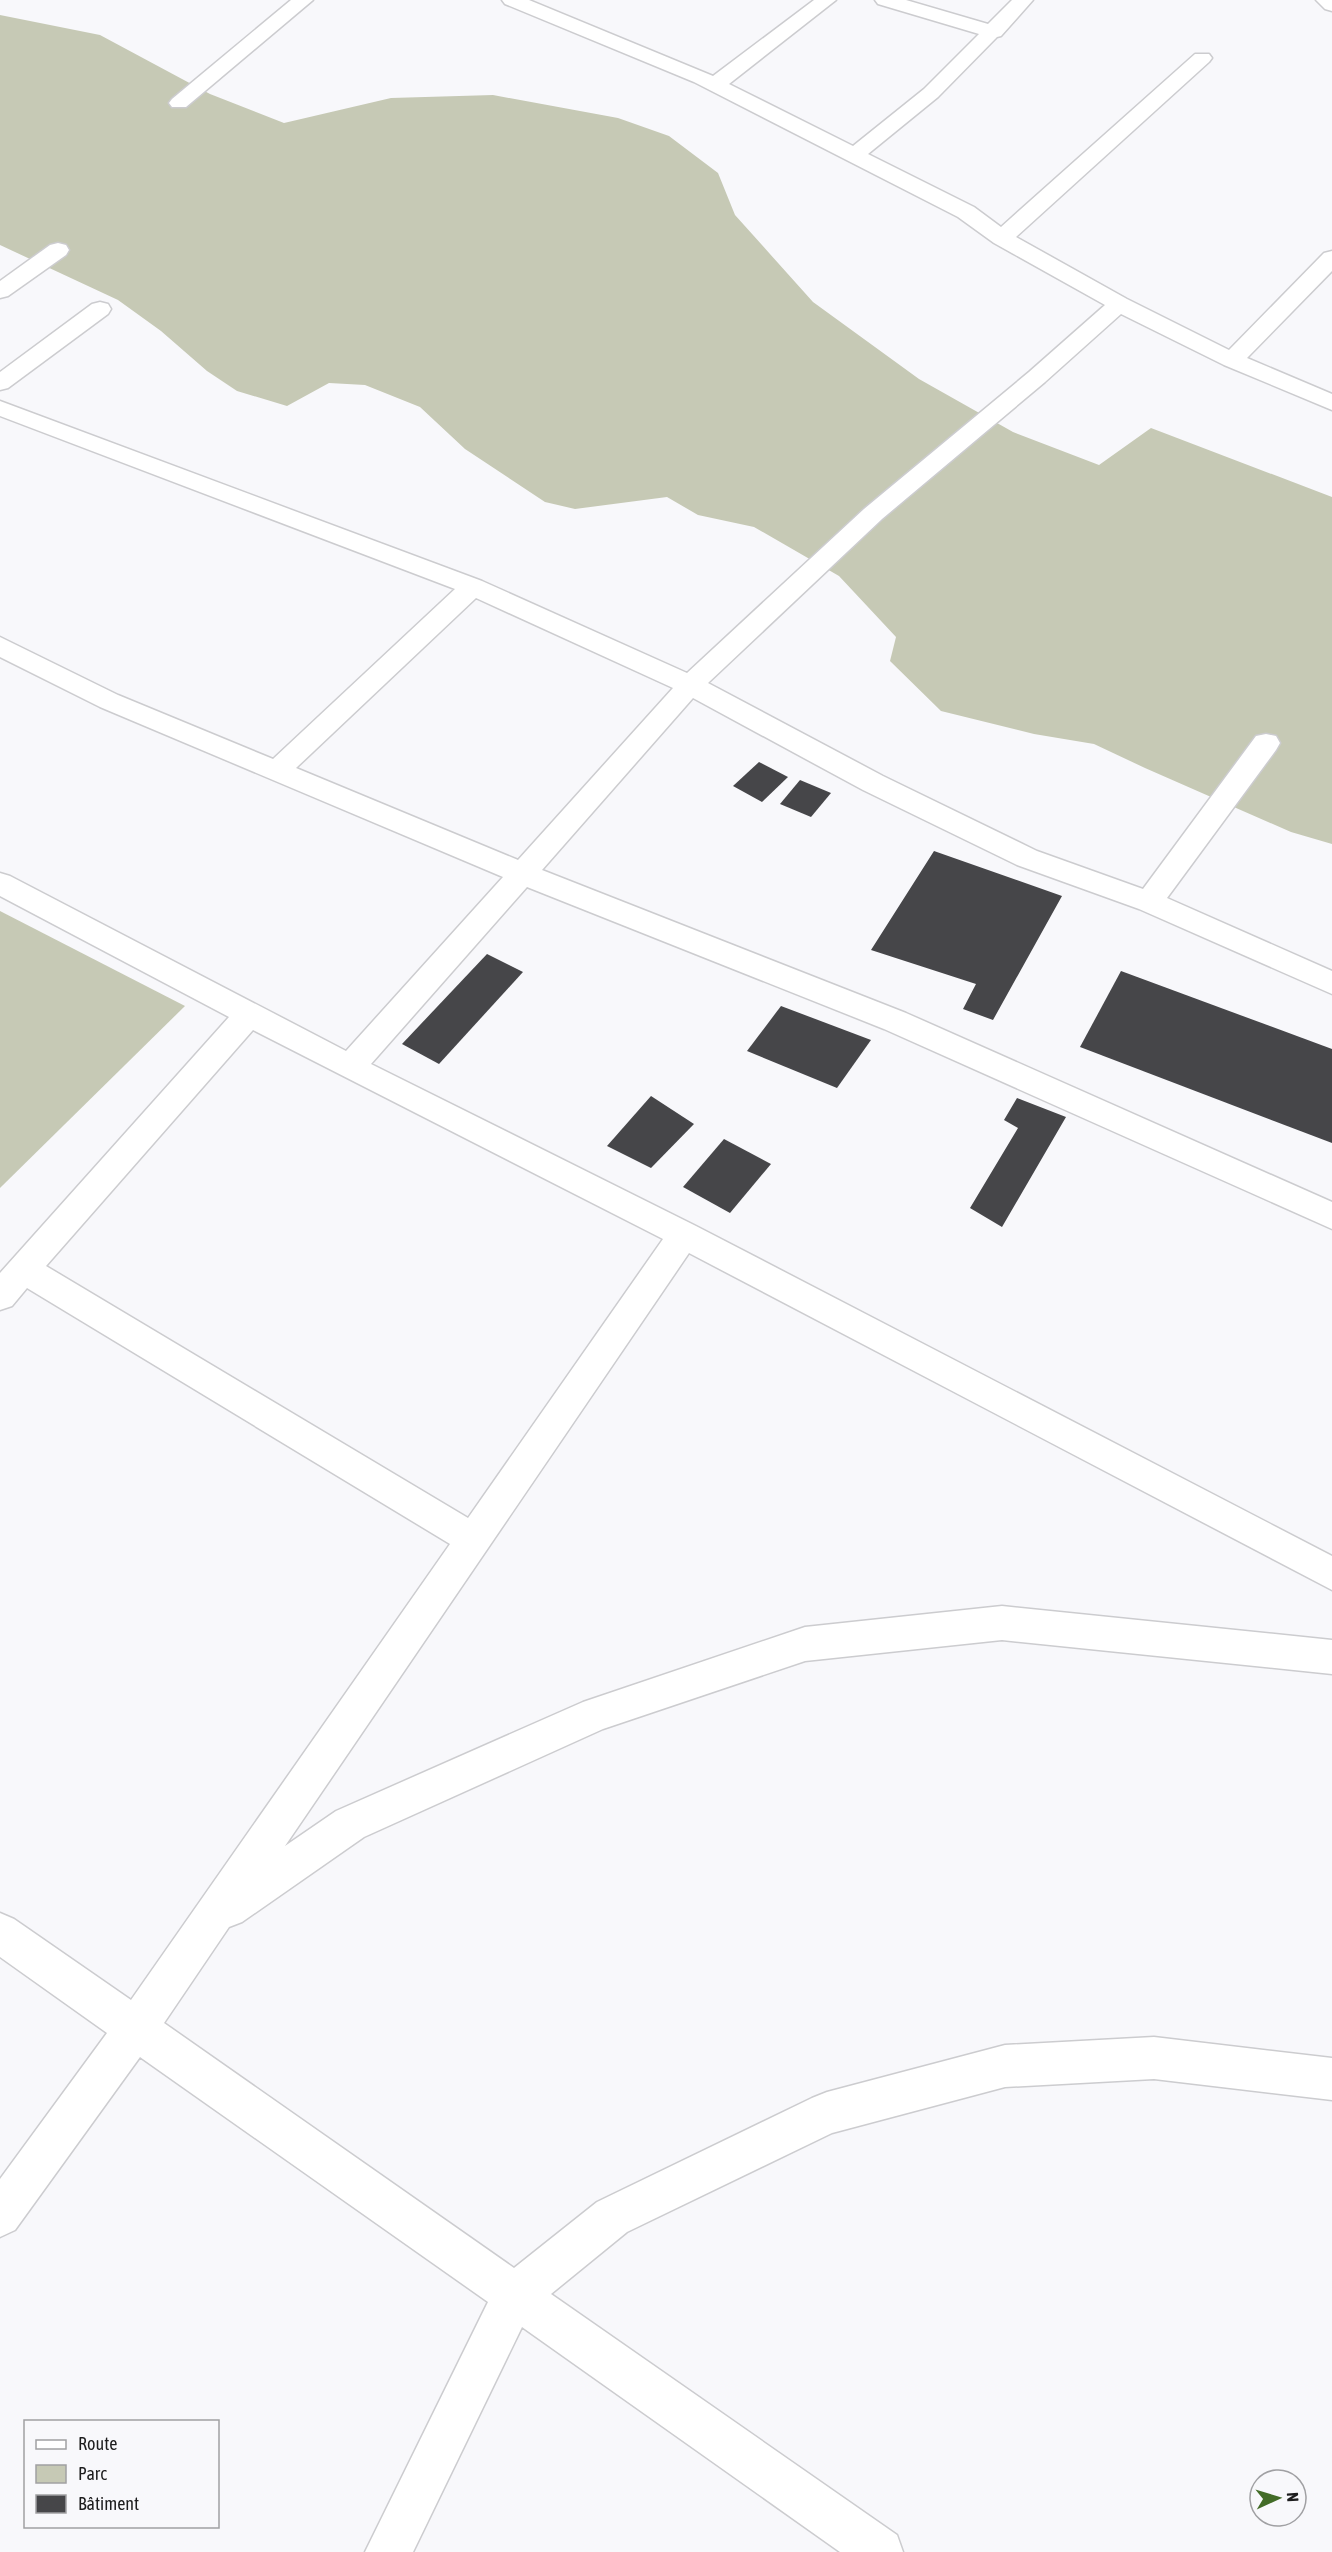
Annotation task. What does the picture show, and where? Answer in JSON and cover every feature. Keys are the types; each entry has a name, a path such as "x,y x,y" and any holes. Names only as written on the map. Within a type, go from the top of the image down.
{"street":[{"path":"179,103 303,0"},
{"path":"512,0 715,85 966,212 1002,238 1119,304 1232,360 1332,403"},
{"path":"715,85 826,0"},
{"path":"885,0 994,32"},
{"path":"855,155 932,93 1023,0"},
{"path":"1326,0 1332,5"},
{"path":"1002,238 1202,58"},
{"path":"0,291 58,250"},
{"path":"1232,360 1332,258"},
{"path":"350,1067 690,686 873,514 1119,304"},
{"path":"0,383 100,309"},
{"path":"0,408 473,587 690,686 873,783 1028,858 1149,902 1332,983"},
{"path":"277,771 473,587"},
{"path":"0,646 109,701 521,873 895,1021 1332,1216"},
{"path":"1149,902 1266,743"},
{"path":"0,883 350,1067 684,1235 1332,1574"},
{"path":"0,1296 249,1014"},
{"path":"0,2216 136,2028 684,1235"},
{"path":"24,1269 474,1540"},
{"path":"211,1920 350,1824 596,1714 805,1644 1002,1623 1332,1657"},
{"path":"0,1932 880,2552"},
{"path":"388,2552 514,2296 612,2217 827,2114 1005,2066 1154,2058 1332,2079"}],"green space":[{"path":"0,15 100,35 210,94 284,123 391,98 493,95 618,118 669,136 718,173 735,215 813,302 919,379 1013,432 1099,465 1151,428 1332,497 1332,844 1291,832 1094,744 1034,734 941,711 890,661 896,637 839,576 754,527 698,515 667,497 575,509 545,502 465,449 420,407 365,385 329,383 287,406 237,391 207,371 161,331 118,300 0,245"},
{"path":"0,911 185,1006 0,1188"}],"building":[{"path":"759,762 788,777 762,802 733,786"},
{"path":"800,780 831,793 811,817 780,804"},
{"path":"934,851 1062,896 993,1020 963,1009 976,984 871,950"},
{"path":"487,954 523,972 439,1064 402,1044"},
{"path":"1121,971 1332,1049 1332,1143 1080,1047"},
{"path":"781,1006 871,1040 837,1088 747,1051"},
{"path":"651,1096 694,1124 651,1168 607,1146"},
{"path":"1017,1098 1066,1117 1002,1227 970,1208 1018,1128 1004,1120"},
{"path":"724,1139 771,1164 730,1213 683,1187"}]}
